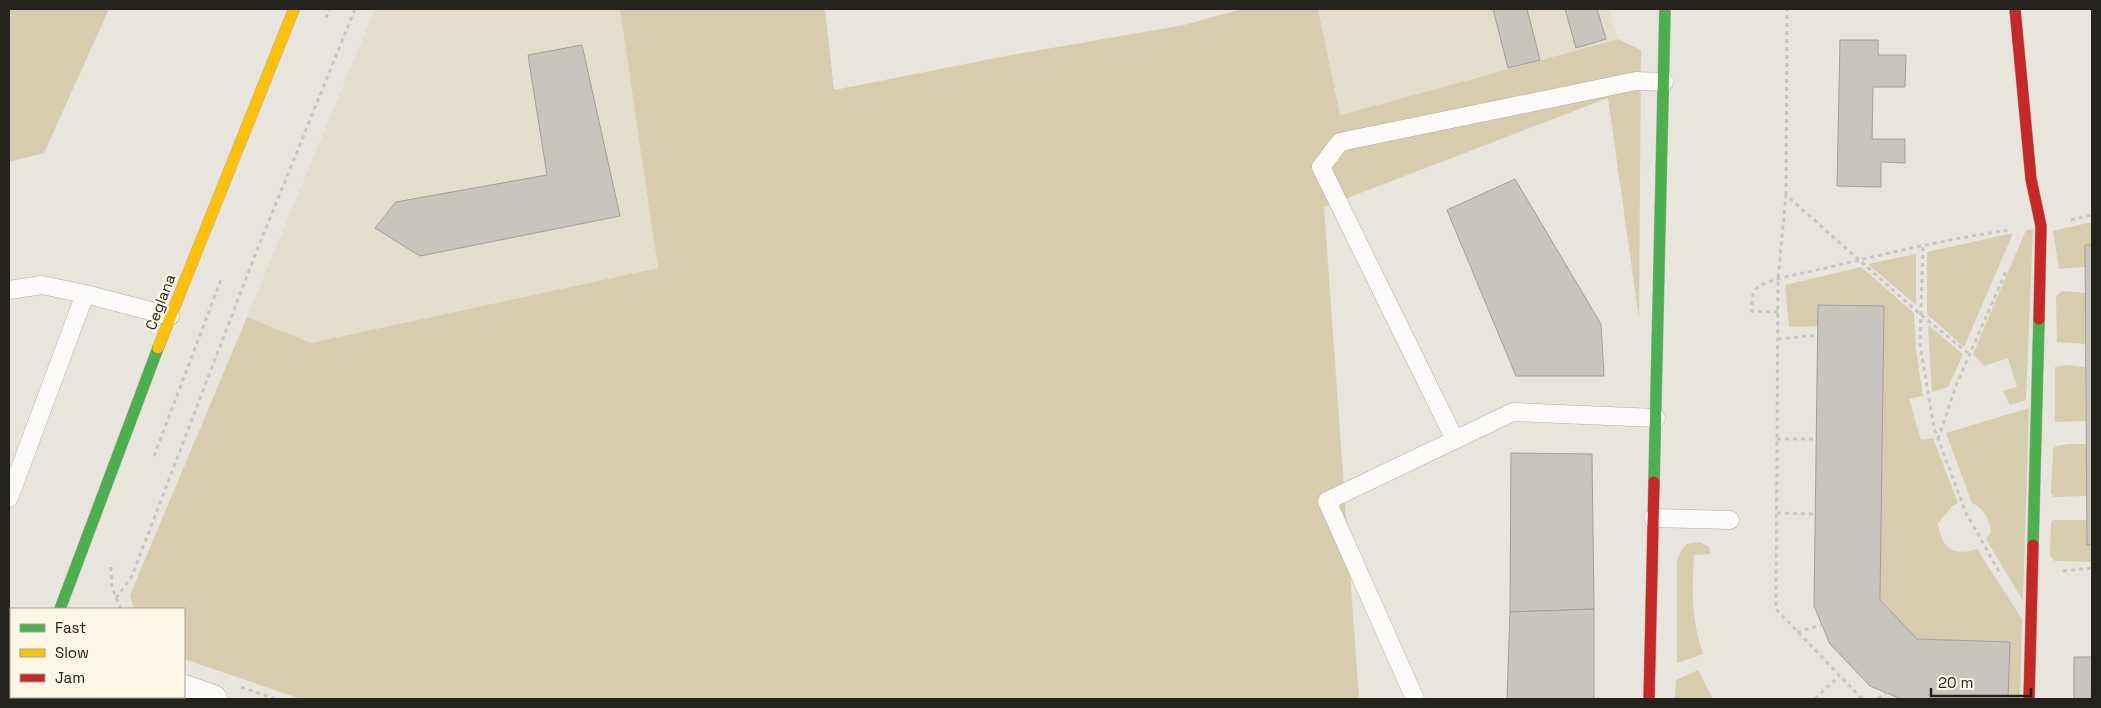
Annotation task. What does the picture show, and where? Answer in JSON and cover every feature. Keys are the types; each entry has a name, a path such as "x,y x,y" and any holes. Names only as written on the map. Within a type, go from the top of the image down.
{"street":[{"name":"Ceglana","path":"60,608 170,316 294,9"},
{"path":"1648,699 1665,9"},
{"path":"2015,9 2031,179 2041,226 2029,699"},
{"path":"185,689 213,699"}],"lane":[{"path":"1455,440 1321,167 1340,142 1636,81 1664,82"},
{"path":"9,290 42,285 170,316"},
{"path":"9,498 85,294"},
{"path":"1415,699 1327,501 1513,412 1656,418"},
{"path":"1653,518 1730,520"}],"path":[{"path":"322,27 330,9"},
{"path":"116,598 132,576 255,255 355,9"},
{"path":"1787,9 1786,195 1778,279 1776,609 1862,699"},
{"path":"1786,195 1920,314 1969,354"},
{"path":"1778,312 1752,311 1755,290 1766,283 1778,279 1859,260 1978,234 2041,226 2092,215"},
{"path":"1923,247 1920,344 1934,428 1966,513 2002,577"},
{"path":"1938,439 1956,383 2008,268"},
{"path":"153,457 223,274"},
{"path":"1778,339 1818,335"},
{"path":"1777,439 1816,439"},
{"path":"1776,513 1815,514"},
{"path":"114,558 111,568 112,588 121,608"},
{"path":"1797,632 1822,625"},
{"path":"1815,699 1839,676"},
{"path":"1878,699 1886,693"}],"shaded area":[{"path":"9,9 109,9 44,153 9,162"},
{"path":"375,9 620,9 659,268 311,343 247,317"},
{"path":"620,9 825,9 834,90 1011,55 1184,25 1242,9 1318,9 1340,115 1618,39 1641,50 1639,319 1608,98 1324,207 1359,699 301,699 185,659 185,608 134,608 130,595 247,317 311,343 658,268"},
{"path":"1318,9 1609,9 1618,39 1339,115"},
{"path":"2092,222 2092,245 2085,245 2085,267 2059,269 2053,231"},
{"path":"2033,229 2026,400 2010,405 2003,391 2017,387 2008,358 1984,366 1973,354 2026,230"},
{"path":"2013,233 1964,347 1927,314 1927,252"},
{"path":"1916,254 1916,305 1868,264"},
{"path":"1861,267 1914,313 1916,349 1923,396 1909,399 1921,440 1933,438 1958,503 1952,506 1938,523 1940,532 1945,544 1955,551 1961,552 1977,549 2022,619 2020,699 2008,699 2010,642 1917,639 1880,600 1884,306 1818,305 1818,326 1789,327 1785,285"},
{"path":"2062,291 2085,293 2085,344 2057,342 2056,296"},
{"path":"1928,325 1963,354 1948,387 1932,392"},
{"path":"2066,365 2085,367 2086,421 2055,422 2055,367"},
{"path":"2029,408 2023,601 1986,539 1991,532 1987,518 1980,508 1972,503 1946,433"},
{"path":"2086,444 2087,496 2054,497 2051,494 2053,449 2056,446"},
{"path":"2053,520 2087,520 2087,545 2092,545 2092,562 2055,561 2050,555 2051,523"},
{"path":"1700,542 1709,547 1711,554 1694,555 1694,616 1703,654 1677,663 1677,560 1682,549 1687,544"},
{"path":"1698,670 1713,699 1675,699 1676,680"}],"building":[{"path":"1493,9 1527,9 1540,60 1508,68"},
{"path":"1565,9 1597,9 1606,39 1576,48"},
{"path":"1840,40 1878,40 1878,55 1906,55 1905,87 1873,87 1872,139 1905,139 1905,163 1881,162 1881,187 1837,186"},
{"path":"582,45 620,216 420,256 375,228 396,202 547,175 528,55"},
{"path":"1515,179 1601,324 1604,376 1516,376 1447,210"},
{"path":"2085,245 2092,245 2092,545 2087,545"},
{"path":"1818,305 1884,306 1880,600 1917,639 2010,642 2008,699 1901,699 1870,686 1830,644 1814,606"},
{"path":"1511,453 1592,454 1594,609 1510,612"},
{"path":"1594,609 1594,699 1507,699 1510,612"},
{"path":"2074,657 2092,657 2091,699 2074,699"}],"traffic: fast":[{"path":"1654,482 1665,9"},
{"path":"2033,545 2039,319"},
{"path":"60,608 158,348"}],"traffic: slow":[{"path":"158,348 294,9"}],"traffic: jam":[{"path":"2015,9 2031,179 2041,226 2039,319"},
{"path":"1649,699 1654,482"},
{"path":"2029,699 2033,545"}]}
